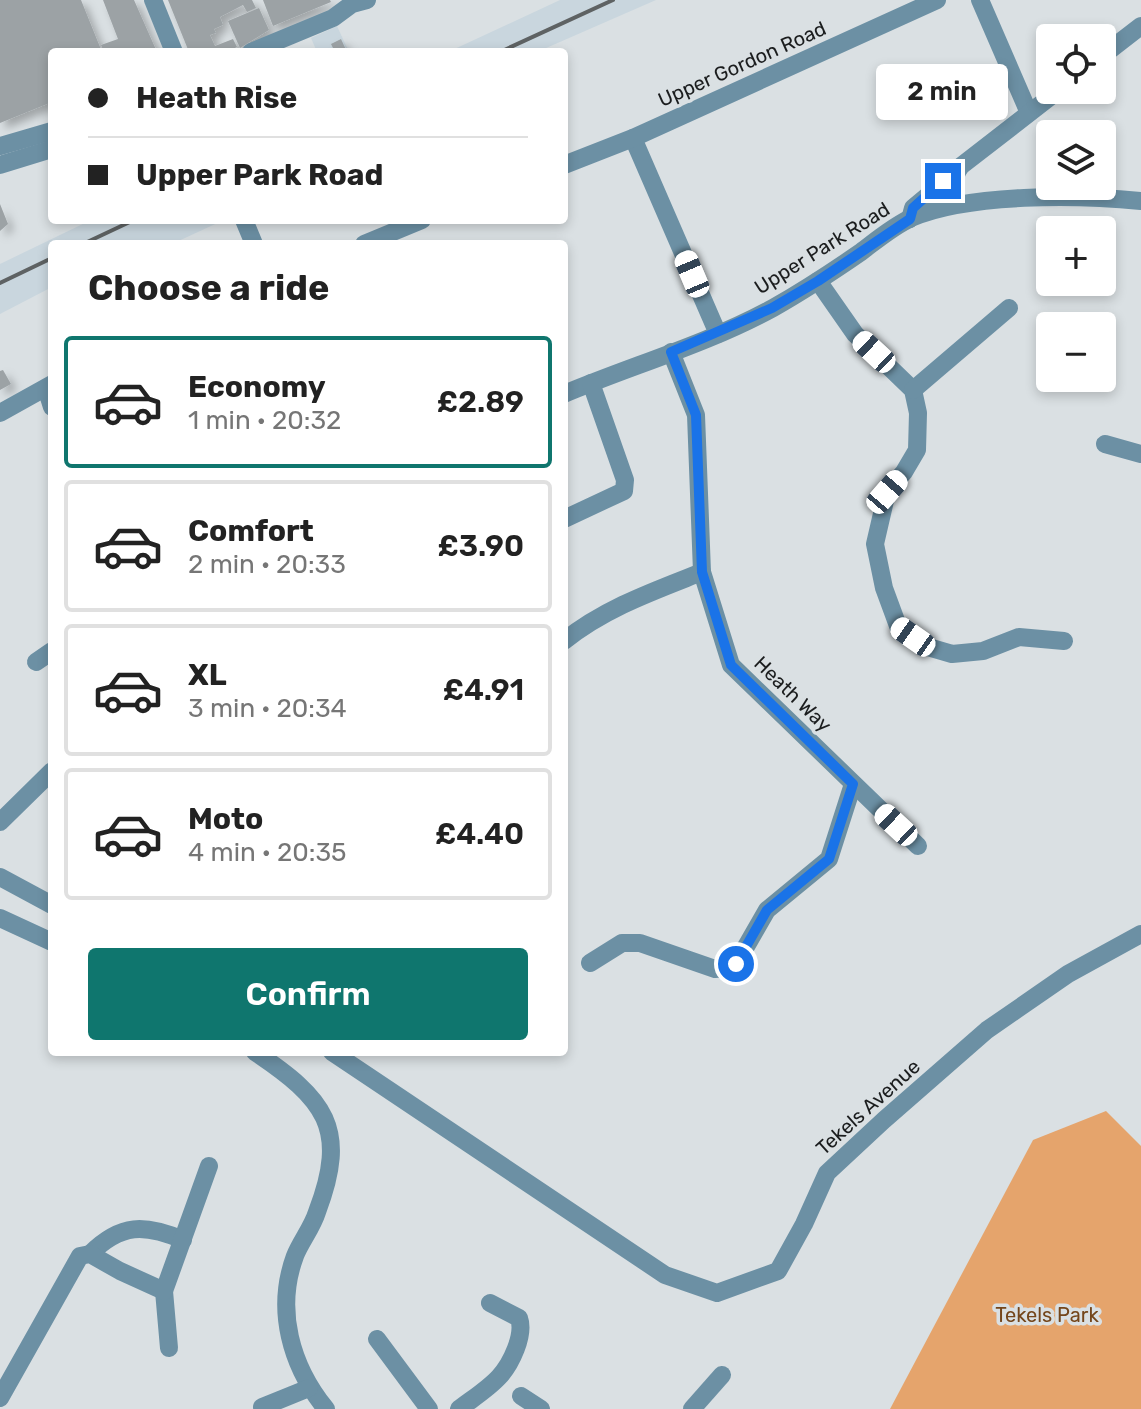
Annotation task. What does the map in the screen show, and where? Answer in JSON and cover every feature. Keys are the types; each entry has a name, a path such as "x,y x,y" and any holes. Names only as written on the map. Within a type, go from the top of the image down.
{"street":[{"path":"153,0 172,48"},
{"name":"Upper Gordon Road","path":"568,163 633,138 937,0"},
{"path":"980,0 1029,113"},
{"path":"261,48 333,18 357,1"},
{"path":"1116,45 1141,26"},
{"name":"Upper Park Road","path":"568,392 718,334 818,281 910,219 913,208 1041,104"},
{"path":"0,146 48,132"},
{"path":"633,138 718,334"},
{"path":"0,165 48,150"},
{"path":"955,173 958,204"},
{"path":"910,219 958,204 1048,198 1141,201"},
{"path":"374,240 412,224"},
{"path":"818,281 855,334 913,390 918,413 917,450 887,492 875,544 884,588 898,626 928,647 952,654 983,651 1019,637 1064,641"},
{"path":"913,390 1009,308"},
{"name":"Heath Way","path":"671,352 696,415 702,572 731,665 918,846"},
{"path":"568,517 624,491 625,480 591,383"},
{"path":"0,413 48,387"},
{"path":"1105,444 1141,454"},
{"path":"568,638 587,622 623,604 702,572"},
{"path":"0,822 48,775"},
{"path":"590,963 622,943 640,943 715,969 736,964 767,910 829,859 853,784"},
{"path":"0,877 48,903"},
{"path":"0,918 48,940"},
{"name":"Tekels Avenue","path":"338,1056 665,1275 717,1293 778,1271 827,1173 987,1030 1068,974 1141,934"},
{"path":"261,1056 304,1087 323,1113 332,1144 331,1171 316,1215 295,1257 285,1307 288,1338 309,1388 326,1409"},
{"path":"169,1348 164,1291 209,1166"},
{"path":"0,1398 80,1256 90,1254 107,1238 141,1227 183,1240"},
{"path":"90,1254 164,1291"},
{"path":"459,1409 501,1375 520,1339 519,1318 490,1303"},
{"path":"377,1339 429,1409"},
{"path":"692,1409 722,1375"},
{"path":"262,1407 309,1388"},
{"path":"521,1396 541,1409"}],"shaded area":[{"path":"560,0 656,0 546,48 457,48"},
{"path":"337,26 347,48 315,48 311,38"},
{"path":"83,224 215,224 181,240 50,240"},
{"path":"48,241 48,289 0,314 0,264"}],"green space":[{"name":"Tekels Park","path":"1106,1111 1141,1146 1141,1409 890,1409 1033,1140"}],"building":[{"path":"0,0 81,0 100,48 48,48 48,104 0,123"},
{"path":"103,0 134,0 155,48 102,48 101,45 118,39"},
{"path":"168,0 252,0 256,8 247,12 243,5 220,17 223,25 210,35 215,46 233,39 237,47 187,48"},
{"path":"263,0 330,0 331,2 273,26"},
{"path":"259,8 269,30 240,48 228,21"},
{"path":"341,39 345,48 333,48 331,44"},
{"path":"0,204 8,224 0,231"},
{"path":"3,370 11,384 0,390 0,371"}],"railway":[{"path":"509,48 613,0"},
{"path":"92,240 126,224"},
{"path":"0,283 48,260"}],"route":[{"path":"736,964 767,910 829,859 853,784 731,665 702,572 696,415 671,352 772,308 818,281 910,219 913,208 943,181"}]}
